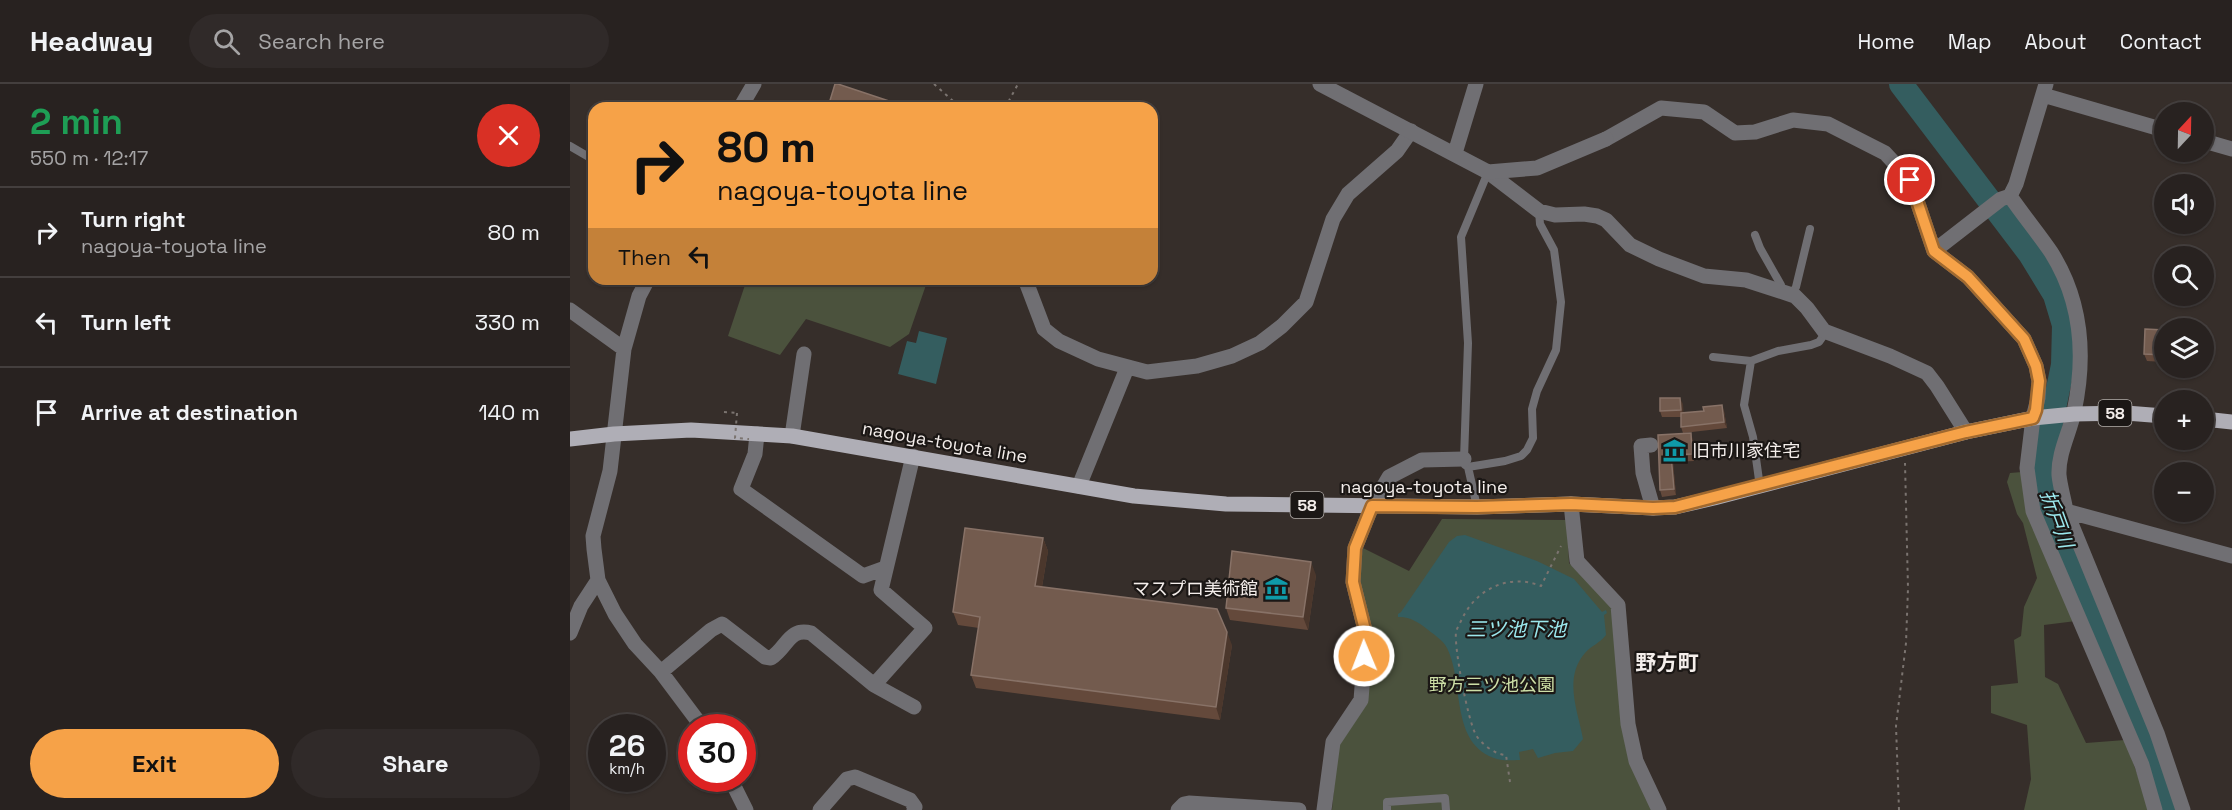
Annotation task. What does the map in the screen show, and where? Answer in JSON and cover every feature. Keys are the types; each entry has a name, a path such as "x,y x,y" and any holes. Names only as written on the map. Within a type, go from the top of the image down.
{"main road":[{"name":"nagoya-toyota line","path":"570,439 691,430 753,437 792,436 1134,496 1186,502 1477,507 1571,504 1653,508 1675,507 1760,487 1966,432 2036,418 2070,414 2126,413 2154,415"},
{"path":"2214,421 2232,422"}],"street":[{"path":"744,102 754,84"},
{"path":"1320,84 1488,172 1539,211 1555,215 1597,216 1606,220 1630,245 1659,259 1704,276 1746,280 1786,293 1808,308 1824,331 1927,373 1938,386 1966,432"},
{"path":"1455,153 1476,84"},
{"path":"1934,251 2006,197 2016,184 2044,89 2154,127"},
{"path":"1488,172 1537,168 1570,156 1661,108 1704,112 1735,133 1755,132 1793,120 1828,123 1885,153 1910,180 1934,251 1968,277 2024,339 2036,366 2039,381 2036,418 2027,468 2033,511 2142,765 2155,810"},
{"path":"1027,285 1044,329 1059,341 1098,359 1147,372 1197,366 1232,356 1260,343 1282,326 1306,302 1333,219 1348,194 1397,151 1411,131"},
{"path":"2214,144 2232,149"},
{"path":"2006,197 2051,253 2062,272 2077,310 2080,374 2059,473 2066,511 2157,734 2183,810"},
{"path":"645,285 639,297 624,349 610,471 593,536 598,580 615,614 635,644 661,672 692,714"},
{"path":"570,310 624,349"},
{"path":"792,436 804,354"},
{"path":"1079,486 1127,368"},
{"path":"753,437 755,454 741,489 863,576 885,568"},
{"path":"1651,445 1641,446 1643,473 1653,508"},
{"path":"874,685 924,628 880,590 913,456"},
{"path":"1324,810 1333,741 1361,700 1366,634 1353,582 1353,571 1355,548 1372,506 1389,477 1422,460 1466,463"},
{"path":"1571,504 1577,561 1618,605 1628,724 1636,761 1659,810"},
{"path":"2066,511 2232,556"},
{"path":"570,633 581,606 598,580"},
{"path":"661,672 711,630 722,624 765,657 771,658 796,632 803,631 811,633 874,685 914,707"},
{"path":"820,810 847,779 855,777 910,800 915,807 914,810"},
{"path":"737,792 746,810"},
{"path":"1178,810 1184,804 1189,803 1299,810"}],"lane":[{"path":"570,146 588,156"},
{"path":"1477,507 1466,463 1468,344 1461,237 1488,172"},
{"path":"1466,463 1505,461 1521,456 1533,438 1532,409 1556,350 1561,302 1554,250 1540,224 1539,211"},
{"path":"1755,235 1786,293 1796,287 1807,250 1810,229"},
{"path":"1713,357 1751,361 1778,351 1819,342 1826,332"},
{"path":"1751,361 1744,405 1753,437 1760,487"},
{"path":"1387,810 1387,802 1445,798 1446,810"}],"path":[{"path":"934,84 954,102"},
{"path":"1008,102 1018,84"},
{"path":"724,412 737,413 735,438 753,437"},
{"path":"1899,810 1896,726 1906,643 1907,599 1905,448"},
{"path":"1510,783 1506,755 1499,755 1476,735 1459,659 1456,631 1468,605 1484,591 1500,583 1531,582 1541,586 1561,546 1576,546"}],"green space":[{"path":"745,285 926,285 909,334 890,347 806,319 780,355 728,336"},
{"path":"2022,472 2076,621 2044,625 2045,677 2058,684 2086,743 2125,740 2150,810 2024,810 2031,779 2027,725 1991,713 1991,686 2018,683 2014,640 2021,636 2024,607 2037,578 2023,523 2017,514 2007,482 2010,473"},
{"name":"野方三ツ池公園","path":"1442,519 1567,520 1569,563 1613,608 1622,726 1654,810 1332,810 1338,744 1365,700 1357,583 1363,548 1409,571"}],"water":[{"path":"919,331 947,338 936,384 898,374 907,341 916,343"},
{"name":"三ツ池下池","path":"1465,535 1537,561 1574,579 1602,612 1606,610 1607,613 1604,615 1606,635 1585,653 1575,673 1574,695 1583,739 1573,751 1538,758 1533,749 1519,752 1520,760 1508,760 1497,759 1482,751 1471,740 1465,727 1456,678 1447,648 1424,626 1406,617 1398,617 1449,542 1457,536"}],"building":[{"path":"835,84 838,84 892,102 830,102"},
{"path":"2145,329 2154,329 2154,354 2144,354"},
{"path":"1660,398 1680,398 1681,410 1660,411"},
{"path":"1722,405 1724,422 1681,427 1681,413 1704,411 1703,407"},
{"path":"1691,433 1692,454 1671,455 1674,489 1660,490 1658,435"},
{"path":"965,528 1043,538 1035,586 1217,609 1227,632 1216,707 971,675 980,617 953,612"},
{"path":"1232,551 1311,562 1303,617 1226,608"}],"waterway":[{"name":"折戸川","path":"1901,84 2030,254 2055,295 2064,325 2063,365 2041,471 2048,502 2105,647 2146,743 2169,810"}],"place":[{"name":"旧市川家住宅","path":"1674,450"},
{"name":"マスプロ美術館","path":"1276,588"}],"district":[{"name":"野方町","path":"1667,662"}],"route":[{"path":"1364,656 1366,634 1353,582 1355,548 1372,506 1477,507 1571,504 1675,507 1966,432 2033,418 2039,381 2036,366 2024,339 1968,277 1934,251 1910,180"}]}
